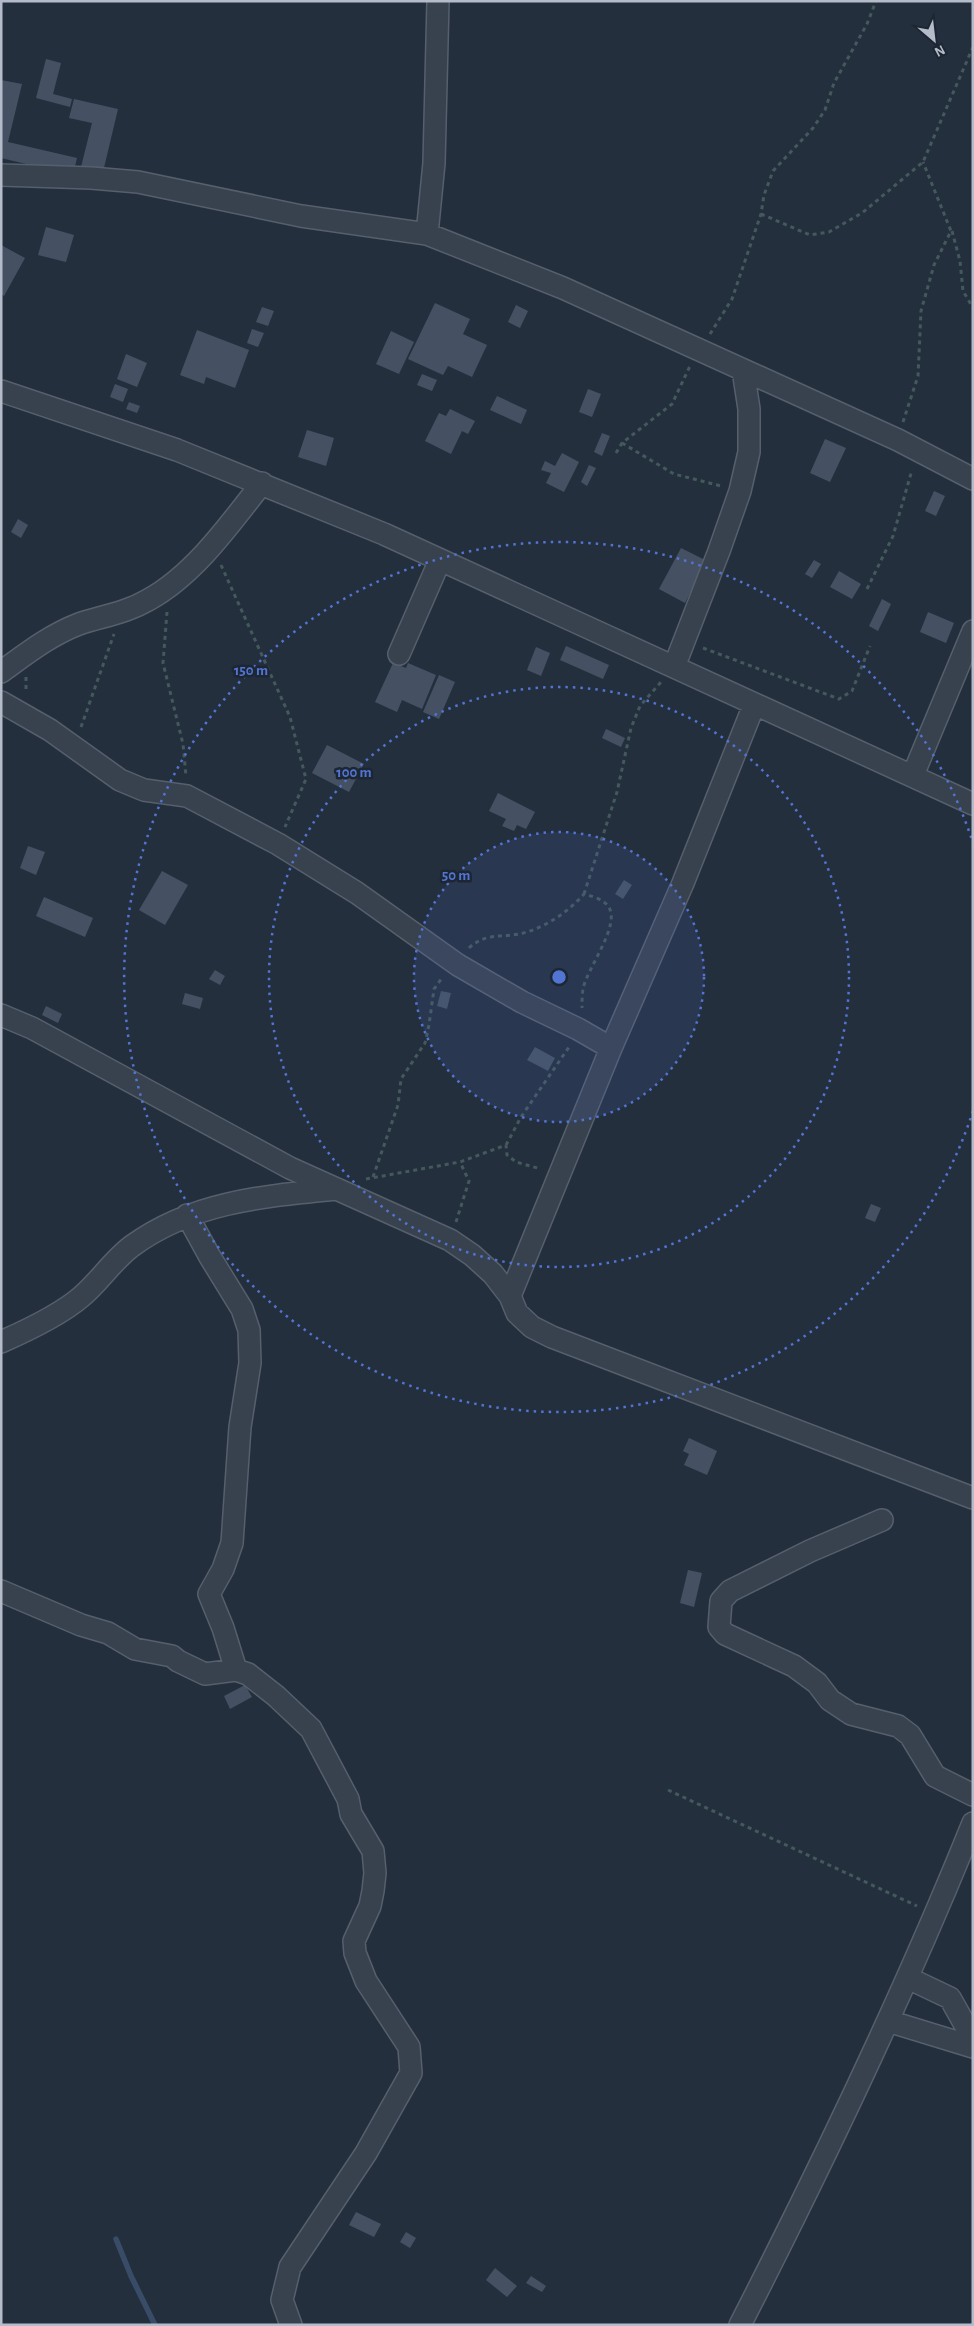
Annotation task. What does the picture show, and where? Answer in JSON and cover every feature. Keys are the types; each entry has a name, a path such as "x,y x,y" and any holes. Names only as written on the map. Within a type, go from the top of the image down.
{"street":[{"path":"427,234 434,154 438,1"},
{"path":"1,175 91,178 138,182 301,216 427,234 563,288 898,440 973,479"},
{"path":"674,667 740,491 749,452 749,409 743,370"},
{"path":"1,391 177,450 262,483 440,560 973,804"},
{"path":"1,672 50,638 79,625 122,612 149,600 213,546 262,483"},
{"path":"399,654 440,560"},
{"path":"913,775 973,631"},
{"path":"1,702 50,730 74,749 120,780 144,790 188,796 278,844 357,893 458,965 522,1002 578,1029 611,1048"},
{"path":"510,1296 528,1248 561,1175 611,1048 683,883 754,704"},
{"path":"1,1015 32,1028 290,1168 450,1240 472,1255 493,1274 510,1296 517,1313 532,1327 552,1337 973,1498"},
{"path":"1,1342 79,1299 130,1247 170,1222 187,1215 266,1195 338,1188"},
{"path":"187,1215 242,1309 249,1330 250,1363 240,1427 232,1543 223,1569 209,1594 223,1628 236,1670"},
{"path":"882,1520 810,1551 730,1591 721,1601 719,1627 725,1634 794,1666 817,1683 830,1700 851,1714 898,1726 910,1735 936,1776 973,1794"},
{"path":"1,1591 81,1625 108,1633 135,1649 172,1656 178,1662 205,1674 236,1670 248,1674 276,1696 311,1729 348,1799 351,1814 373,1851 375,1873 371,1899 354,1941 355,1953 366,1980 408,2047 411,2073 366,2153 290,2268 282,2300 290,2325"},
{"path":"740,2325 794,2218 888,2022 936,1915 973,1823"},
{"path":"908,1978 950,1998 973,2039"},
{"path":"888,2022 973,2047"}],"path":[{"path":"616,454 622,443 672,404 697,350 716,327 732,298 761,214 764,195 773,171 813,128 825,110 834,83 867,24 876,1"},
{"path":"761,214 810,235 829,232 862,213 923,162 973,47"},
{"path":"923,162 951,231 960,261 963,291 973,308"},
{"path":"898,440 918,376 921,312 934,265 951,231"},
{"path":"622,443 674,474 740,491"},
{"path":"867,589 893,536 918,450"},
{"path":"213,546 290,716 306,779 278,844"},
{"path":"172,582 166,616 162,663 183,744 188,796"},
{"path":"74,749 122,612"},
{"path":"684,641 839,699 852,691 870,646"},
{"path":"25,654 27,716"},
{"path":"373,1177 398,1104 400,1079 425,1043 434,989 445,975 458,965 465,952 476,941 489,936 506,936 527,932 571,909 584,894 617,792 630,728 640,706 674,667"},
{"path":"584,894 608,905"},
{"path":"338,1188 373,1177 460,1162 506,1145 507,1155 516,1162 561,1175"},
{"path":"450,1240 469,1181 460,1162"},
{"path":"668,1790 936,1915"}],"building":[{"path":"46,59 61,63 53,94 72,99 70,107 36,98"},
{"path":"1,80 22,84 8,142 77,158 73,175 1,158"},
{"path":"74,99 118,109 103,172 81,167 92,123 69,118"},
{"path":"46,227 74,235 66,262 38,255"},
{"path":"1,245 25,258 4,296 1,294"},
{"path":"435,303 470,319 463,334 487,345 472,377 448,366 443,375 408,359"},
{"path":"516,305 528,311 520,328 508,322"},
{"path":"262,307 274,311 268,326 256,322"},
{"path":"252,329 264,333 258,347 247,343"},
{"path":"197,330 249,350 235,388 206,377 204,384 180,375"},
{"path":"391,331 414,342 399,374 376,364"},
{"path":"126,354 147,363 137,387 117,379"},
{"path":"422,374 437,380 432,391 417,385"},
{"path":"115,384 128,389 123,402 110,397"},
{"path":"588,389 601,394 592,417 579,412"},
{"path":"497,396 527,410 521,424 490,410"},
{"path":"129,402 140,406 137,413 126,409"},
{"path":"450,409 475,421 468,434 462,431 451,454 425,441 439,413 446,416"},
{"path":"307,430 334,438 326,466 298,457"},
{"path":"602,433 610,436 602,456 594,452"},
{"path":"825,439 846,448 830,482 810,473"},
{"path":"562,453 579,462 564,492 546,483 551,473 541,470 545,461 555,466"},
{"path":"589,465 596,468 587,486 581,482"},
{"path":"934,491 945,496 936,516 925,511"},
{"path":"18,519 28,525 21,538 11,532"},
{"path":"681,548 707,561 685,603 659,589"},
{"path":"814,560 821,564 812,578 805,574"},
{"path":"839,571 861,584 852,599 830,587"},
{"path":"882,599 891,604 878,631 869,626"},
{"path":"928,612 954,623 946,643 920,632"},
{"path":"566,646 609,665 603,679 560,660"},
{"path":"536,647 550,653 541,676 527,670"},
{"path":"393,663 406,668 408,663 436,675 422,709 402,700 397,712 375,702"},
{"path":"439,675 455,682 439,719 423,712"},
{"path":"606,729 625,738 621,747 602,738"},
{"path":"327,745 364,764 349,792 312,773"},
{"path":"498,793 535,812 526,829 517,825 514,831 502,826 506,819 489,811"},
{"path":"28,846 45,852 36,875 20,868"},
{"path":"162,871 188,885 165,925 139,910"},
{"path":"624,880 632,885 623,899 615,894"},
{"path":"44,897 93,918 85,937 36,916"},
{"path":"215,970 225,976 220,985 209,979"},
{"path":"441,991 451,993 447,1009 437,1006"},
{"path":"185,993 203,998 200,1009 182,1004"},
{"path":"46,1006 62,1014 58,1023 42,1015"},
{"path":"535,1047 555,1058 548,1071 527,1060"},
{"path":"871,1204 881,1208 875,1222 865,1218"},
{"path":"689,1438 717,1451 707,1475 684,1465 689,1454 683,1451"},
{"path":"688,1570 702,1573 694,1607 680,1603"},
{"path":"245,1685 252,1697 230,1709 224,1696"},
{"path":"356,2212 381,2224 374,2237 349,2225"},
{"path":"406,2232 416,2238 410,2248 400,2242"},
{"path":"495,2268 517,2286 507,2297 486,2280"},
{"path":"531,2276 546,2286 542,2292 526,2283"}],"waterway":[{"path":"116,2239 131,2276 155,2325"}]}
